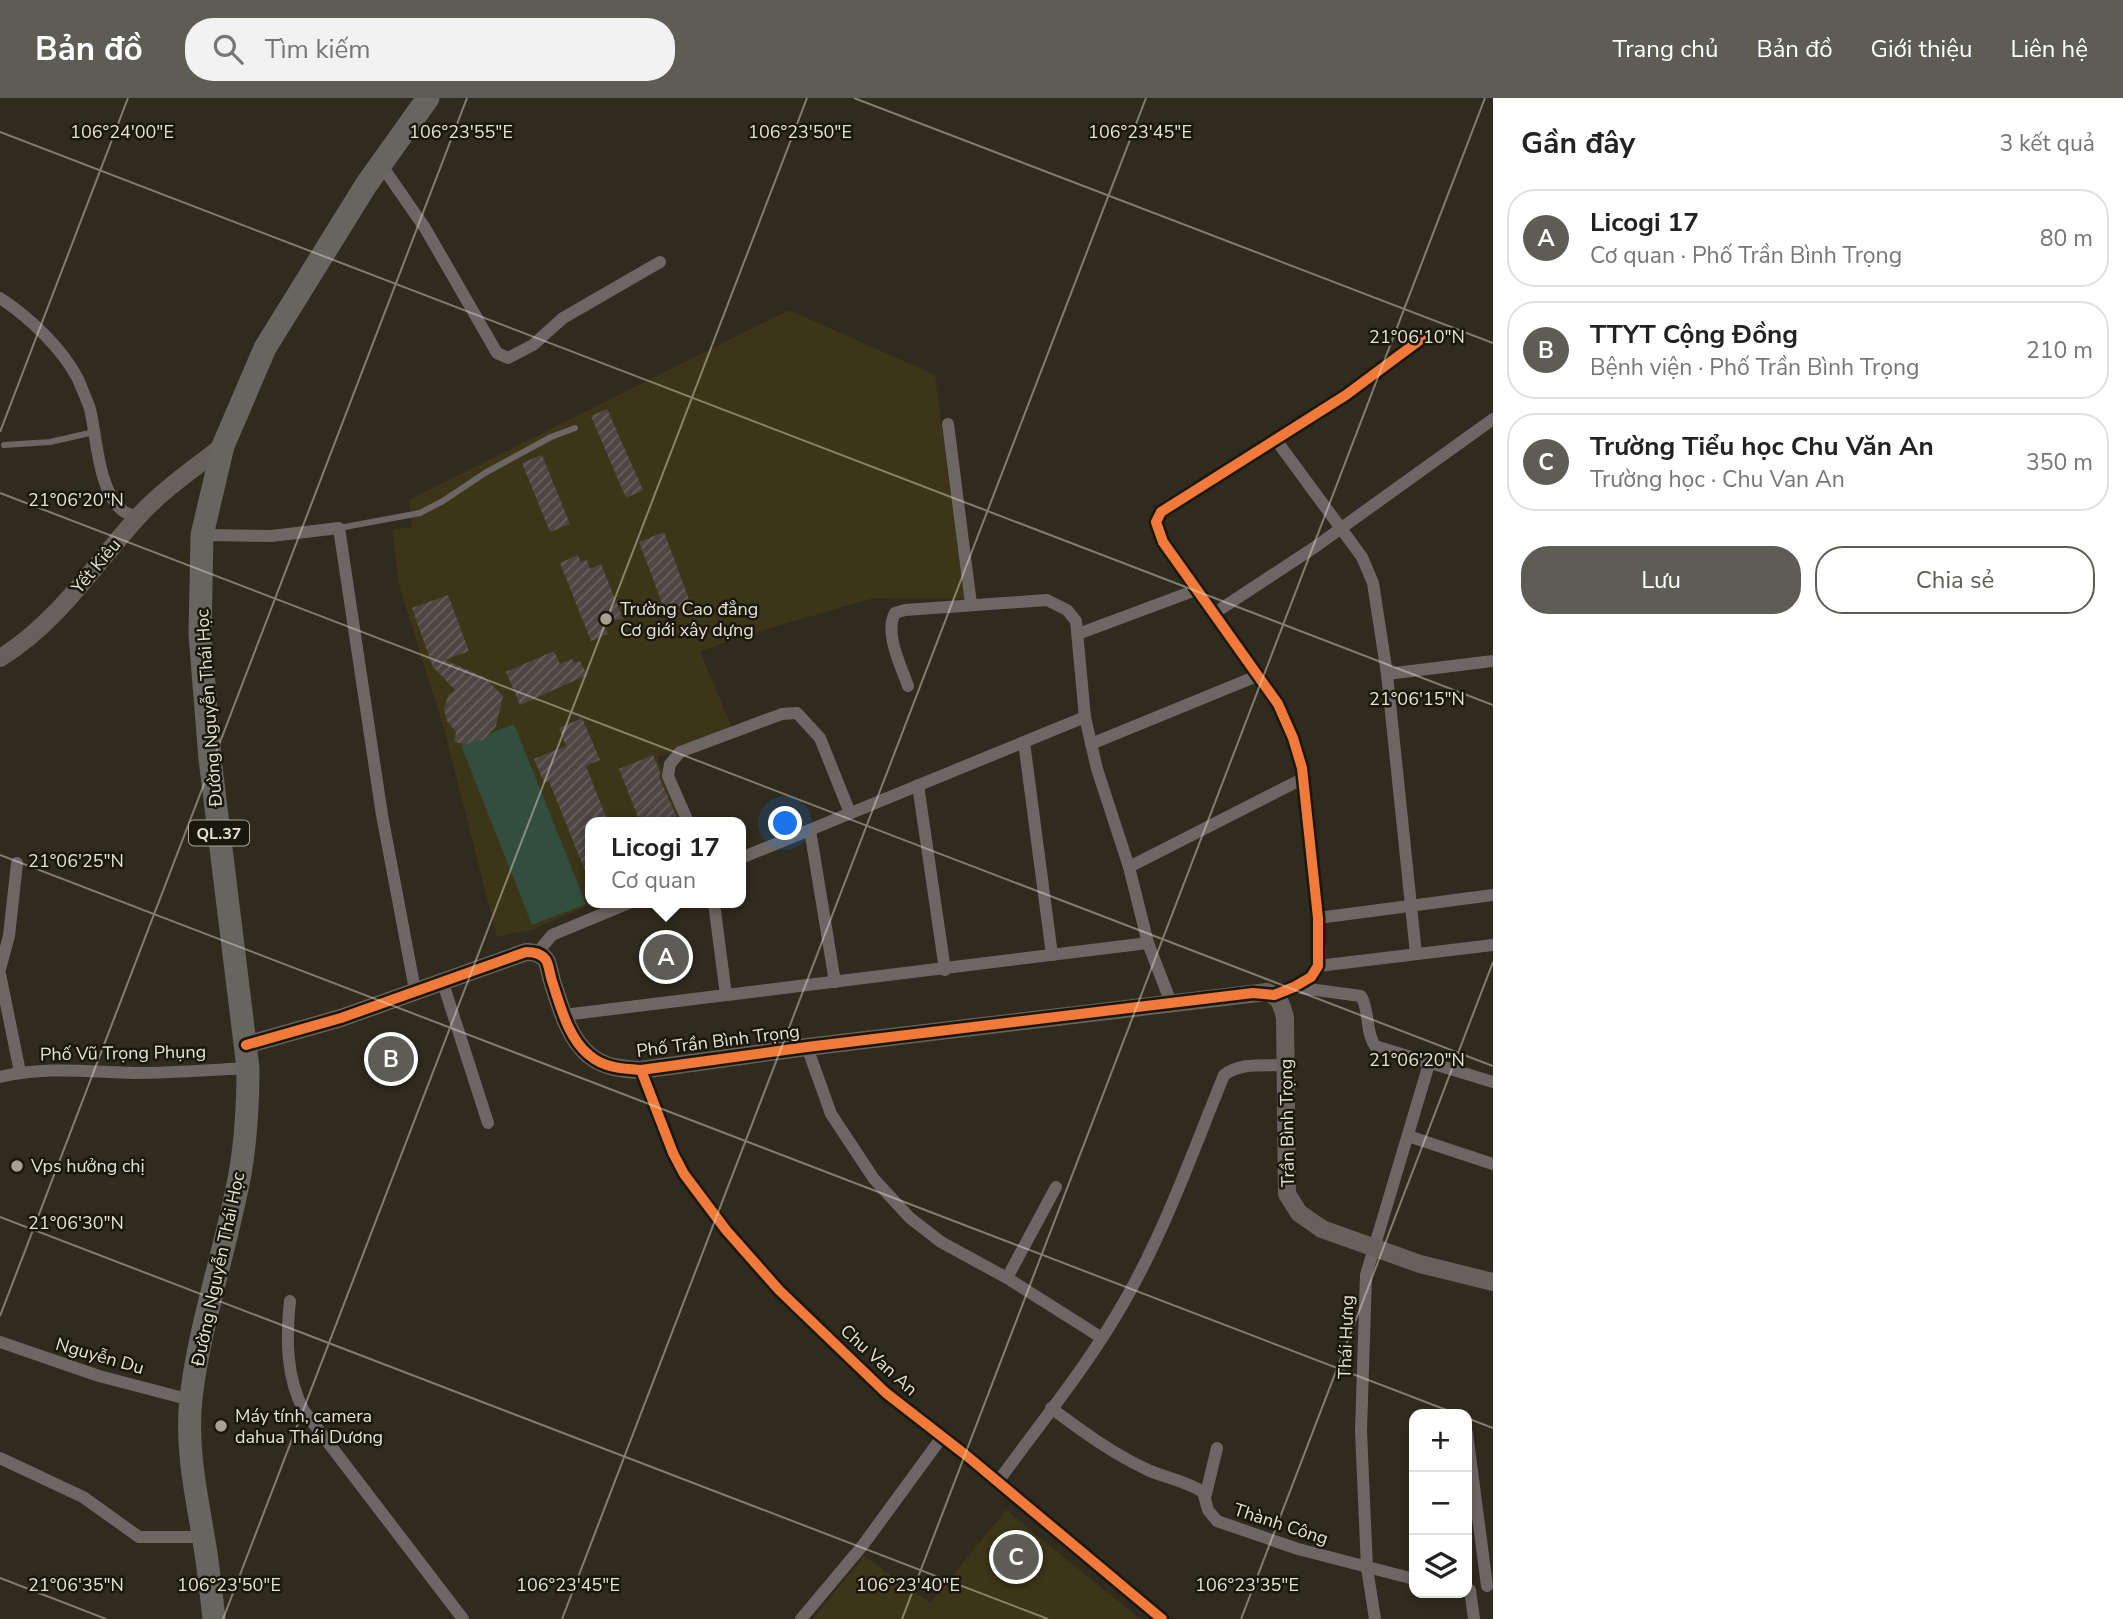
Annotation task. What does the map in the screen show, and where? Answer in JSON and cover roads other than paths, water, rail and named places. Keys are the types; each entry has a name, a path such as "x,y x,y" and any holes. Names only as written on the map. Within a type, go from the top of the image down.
{"highway":[{"name":"Đường Nguyễn Thái Học","path":"214,1619 191,1471 191,1400 197,1359 239,1176 248,1106 246,1045 209,746 201,635 202,535 223,446 265,348 366,185 428,98"}],"street":[{"path":"382,166 425,228 492,346 497,353 508,358 533,345 563,318 660,262"},
{"path":"0,298 15,308 58,350 70,366 89,408 104,479 111,497 123,511 138,517"},
{"path":"1274,995 1311,977 1318,966 1320,954 1304,778 1293,738 1278,704 1163,542 1156,522 1161,512 1346,395 1424,337"},
{"path":"1213,614 1341,528 1493,419"},
{"path":"948,424 971,604"},
{"path":"1276,440 1362,557 1373,583 1387,674 1416,954"},
{"name":"Yết Kiêu","path":"0,659 38,629 67,600 138,517 169,487 223,446"},
{"path":"202,535 271,536 339,528 382,816 415,990"},
{"path":"1078,634 1196,590"},
{"path":"908,686 892,639 891,620 895,613 971,604 1047,600 1067,610 1076,621 1085,717 1097,769 1129,867 1148,943 1171,1003"},
{"path":"1387,674 1493,661"},
{"path":"1091,744 1257,676"},
{"path":"686,817 668,776 670,764 680,752 782,714 797,713 820,737 850,813"},
{"path":"746,856 1085,717"},
{"path":"1024,742 1052,956"},
{"path":"1129,867 1304,778"},
{"path":"918,785 945,970"},
{"path":"810,830 835,982"},
{"path":"0,969 9,936 17,863"},
{"path":"1318,918 1493,895"},
{"path":"246,1045 341,1018 526,952 537,953 552,935 617,908"},
{"path":"715,908 726,995"},
{"path":"564,1015 1148,943"},
{"path":"1318,966 1493,945"},
{"name":"Phố Trần Bình Trọng","path":"537,953 545,960 575,1038 588,1054 617,1068 641,1070 1253,993 1274,995"},
{"path":"0,974 20,1072"},
{"path":"442,981 488,1123"},
{"path":"1294,987 1361,996 1365,1002 1370,1039 1375,1046 1493,1082"},
{"name":"Trần Bình Trọng","path":"1274,995 1282,1003 1284,1017 1287,1194 1299,1213 1322,1228 1375,1249 1420,1264 1493,1282"},
{"path":"807,1047 831,1114 874,1179 924,1230 1102,1338"},
{"name":"Thái Hưng","path":"1375,1619 1367,1568 1361,1431 1366,1275 1430,1064"},
{"path":"997,1483 1102,1338 1128,1296 1156,1242 1224,1075 1242,1066 1285,1065"},
{"name":"Phố Vũ Trọng Phụng","path":"0,1077 20,1072 138,1073 247,1068"},
{"name":"Chu Van An","path":"641,1070 673,1153 684,1174 726,1230 779,1290 886,1393 1162,1619"},
{"path":"1408,1136 1493,1164"},
{"path":"1007,1278 1056,1187"},
{"path":"290,1301 288,1355 295,1394 304,1411 464,1619"},
{"name":"Nguyễn Du","path":"0,1342 99,1376 191,1400"},
{"name":"Thành Công","path":"1051,1408 1093,1440 1149,1470 1194,1486 1203,1492 1208,1510 1217,1521 1298,1549 1409,1578"},
{"path":"801,1619 863,1545 942,1437"},
{"path":"1205,1498 1217,1448"},
{"path":"0,1458 83,1497 139,1537 203,1537"},
{"path":"1472,1466 1490,1586 1472,1589"},
{"path":"1470,1598 1474,1619"}],"lane":[{"path":"339,528 420,513 551,437 575,428"},
{"path":"4,445 50,442 94,432"}],"place":[{"name":"Trường Cao đẳng Cơ giới xây dựng","path":"606,619"},
{"name":"Licogi 17","path":"666,957"},
{"name":"TTYT Cộng Đồng","path":"391,1059"},
{"name":"Vps hưởng chị","path":"17,1166"},
{"name":"Máy tính, camera dahua Thái Dương","path":"221,1426"},
{"name":"Trường Tiểu học Chu Văn An","path":"1016,1557"}]}
